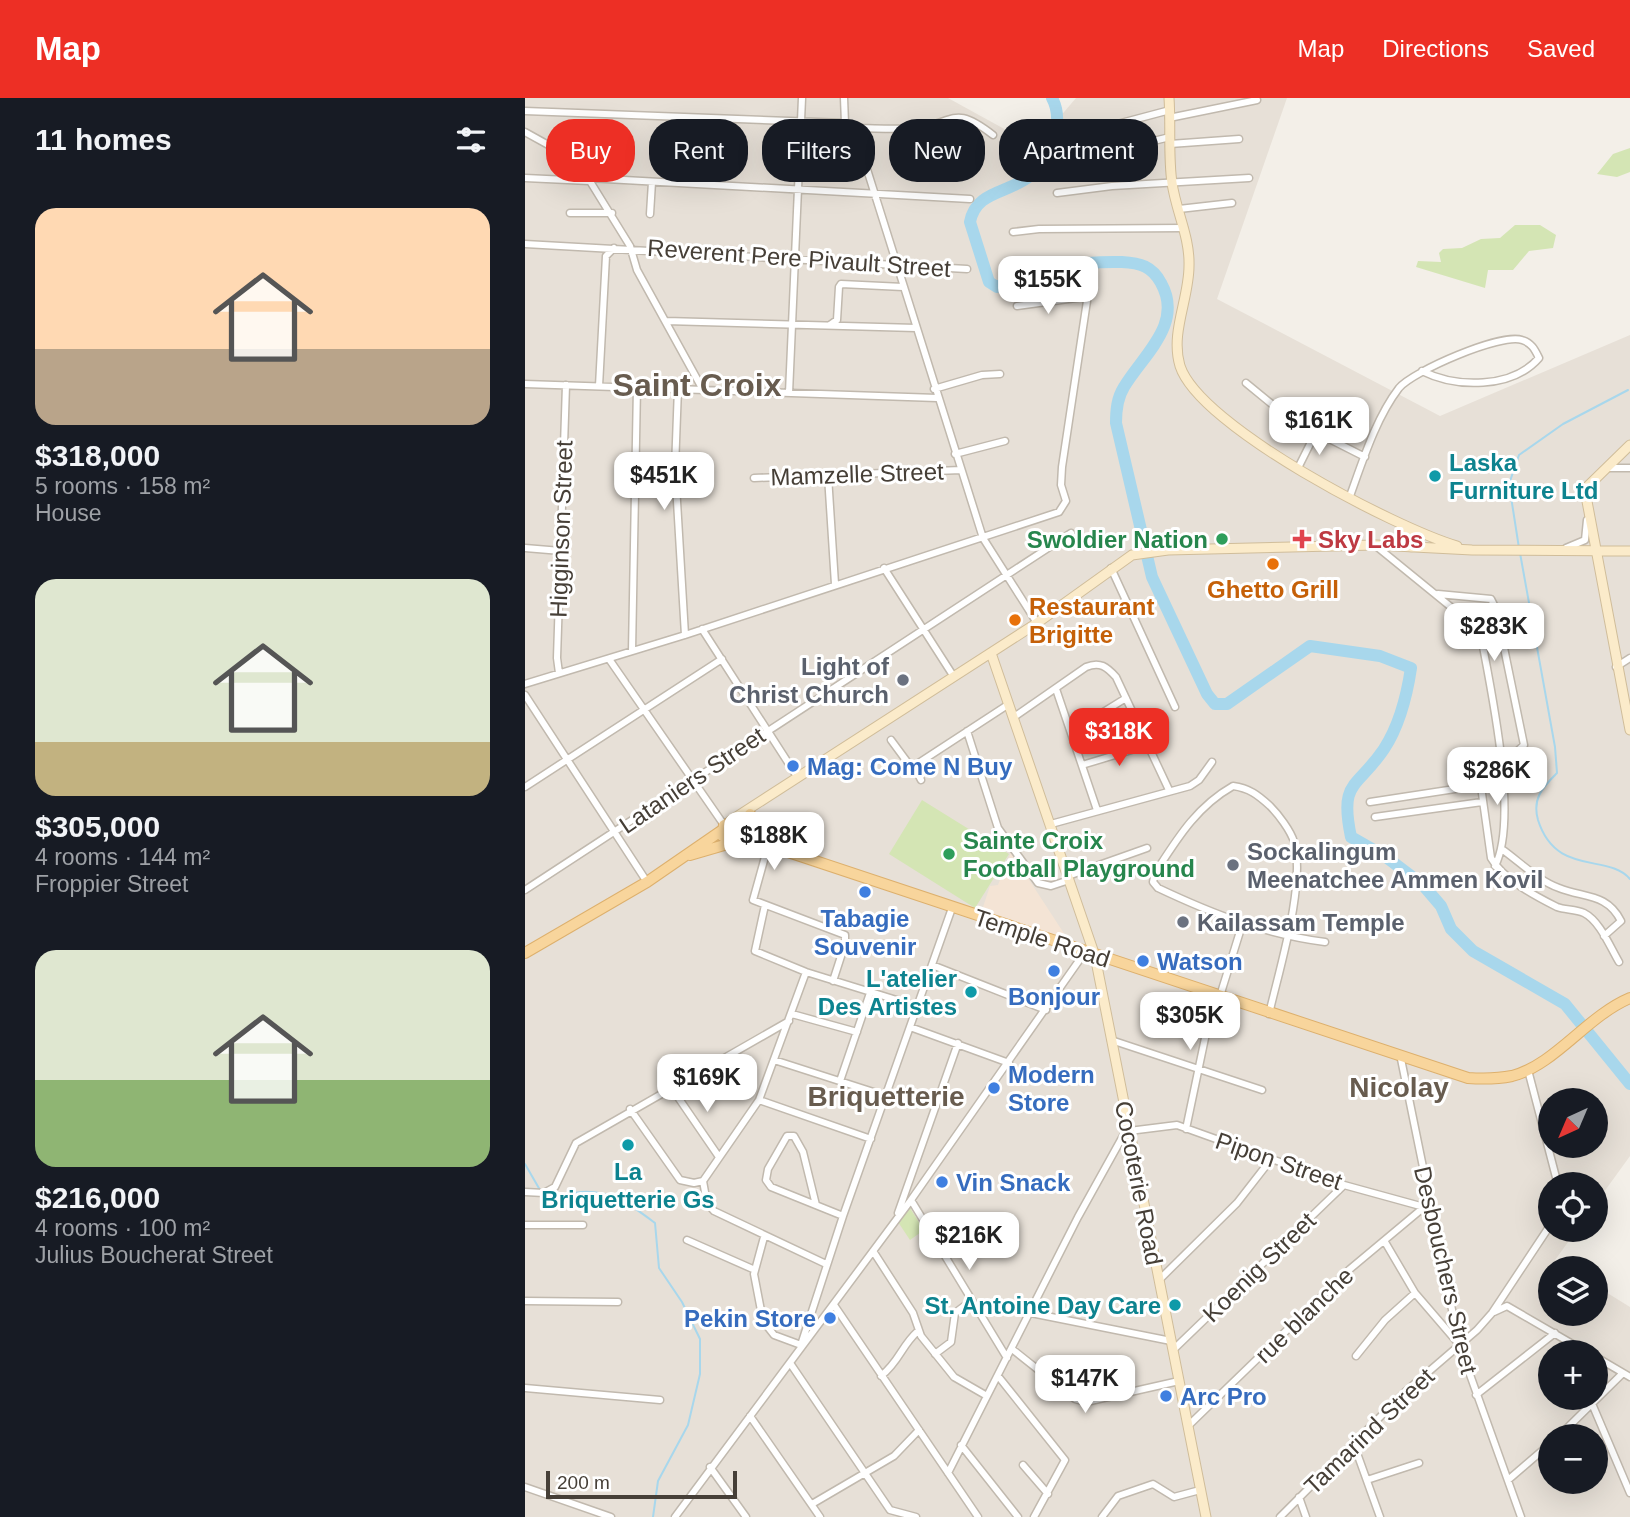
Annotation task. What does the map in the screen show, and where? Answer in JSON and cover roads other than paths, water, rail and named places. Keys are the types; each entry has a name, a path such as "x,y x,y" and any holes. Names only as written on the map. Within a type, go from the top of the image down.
{"main road":[{"path":"1169,98 1172,184 1185,228 1189,267 1176,346 1181,368 1214,410 1265,450 1399,523 1472,550"},
{"path":"1630,445 1588,486 1587,507 1630,730"},
{"path":"1399,523 1416,547"},
{"path":"1415,530 1416,547"},
{"path":"525,953 690,855 725,826 753,811 798,778 1038,623 1132,555 1152,552 1375,545 1472,550 1630,551"},
{"name":"Cocoterie Road","path":"991,653 1069,878 1090,954 1110,1040 1206,1517"},
{"path":"690,855 734,842 753,811"},
{"path":"753,811 749,826 760,842"},
{"path":"725,826 722,837 734,842"},
{"name":"Temple Road","path":"725,826 742,828 760,842 952,908 1468,1079 1493,1079 1528,1070 1602,1012 1630,998"},
{"name":"Temple Road","path":"734,842 760,842"}],"street":[{"path":"802,98 802,119"},
{"path":"844,98 849,119"},
{"path":"1147,119 1257,100"},
{"path":"525,110 762,119"},
{"path":"875,126 915,128 957,116 979,125 993,135"},
{"path":"525,132 546,144"},
{"path":"1158,143 1239,139"},
{"path":"525,178 546,179"},
{"path":"1058,193 1249,178"},
{"path":"590,182 631,247 637,270 702,388"},
{"path":"650,214 652,182 970,199"},
{"path":"789,393 799,182"},
{"path":"871,182 983,538 1038,623"},
{"path":"1179,209 1232,203"},
{"path":"570,213 612,213"},
{"path":"1013,232 1039,229 1185,228"},
{"name":"Reverent Pere Pivault Street","path":"525,244 631,247 967,269"},
{"path":"600,386 606,256 615,247"},
{"path":"828,325 837,320 839,287 842,284 903,287"},
{"path":"525,684 983,538 1063,508 1066,501 1061,485 1062,467 1087,304 1083,298 1017,306"},
{"path":"666,321 916,328"},
{"path":"1350,496 1365,457 1398,390 1422,371 1487,345 1520,339 1533,346 1539,358 1530,368 1507,378 1463,383 1437,378 1422,371"},
{"path":"934,389 982,375 1000,373"},
{"path":"1246,383 1274,407 1315,434 1365,457"},
{"path":"525,384 937,398"},
{"name":"Higginson Street","path":"559,673 557,658 566,385"},
{"path":"632,651 637,387"},
{"path":"678,388 675,468 685,635"},
{"path":"1298,468 1315,434"},
{"path":"955,454 1005,441"},
{"path":"1607,468 1630,468"},
{"name":"Mamzelle Street","path":"754,478 961,470"},
{"path":"828,475 835,584"},
{"path":"1558,551 1585,540 1587,507"},
{"name":"Lataniers Street","path":"525,890 1071,533"},
{"path":"1375,545 1473,625 1481,636 1501,750 1503,850 1495,866"},
{"path":"525,548 561,551"},
{"path":"884,568 954,677"},
{"path":"1111,568 1175,707"},
{"path":"1436,594 1481,596 1491,600 1496,609 1524,745 1501,765"},
{"path":"702,629 798,778"},
{"path":"1616,667 1630,658"},
{"path":"610,659 691,781 725,826"},
{"path":"525,787 722,659"},
{"path":"1014,717 1086,667 1101,664 1116,677 1169,790"},
{"path":"1056,689 1097,810"},
{"path":"525,695 647,882"},
{"path":"1071,732 1126,698"},
{"path":"914,766 1009,704"},
{"path":"967,731 1003,838 1038,883 1051,886 1147,848"},
{"path":"891,740 908,764 914,766 921,780"},
{"path":"1082,765 1149,746"},
{"path":"1501,750 1479,772 1491,858 1495,866 1560,908 1583,912 1604,936 1619,962"},
{"path":"1051,824 1194,784 1212,762"},
{"path":"1370,802 1481,785"},
{"path":"1269,1014 1286,937 1297,880 1294,841 1274,810 1256,793 1233,786 1195,814 1154,873 1153,882 1158,888 1242,925 1286,937 1325,942"},
{"path":"1375,817 1482,802"},
{"path":"760,842 752,898 845,935 845,944 833,981"},
{"path":"1503,850 1560,889 1590,894 1607,903 1621,921 1604,936"},
{"path":"765,905 755,951 806,972 915,1006"},
{"path":"801,1345 842,1216 952,908"},
{"path":"1186,1129 1217,996 1242,925"},
{"path":"675,1517 801,1345 834,1305 1046,1010 1090,954"},
{"path":"932,965 1046,1010"},
{"path":"806,972 759,1100 703,1181 707,1203 713,1211 827,1265"},
{"path":"840,1081 870,993"},
{"path":"525,1192 544,1193 556,1185 573,1145 791,1018 857,1032"},
{"path":"910,1027 1009,1063"},
{"path":"1110,1040 1262,1090"},
{"path":"897,1217 958,1043"},
{"name":"Desbouchers Street","path":"1401,1059 1426,1207 1459,1345 1521,1517"},
{"path":"774,1060 886,1096"},
{"path":"1528,1070 1555,1172"},
{"path":"671,1087 719,1157"},
{"path":"759,1100 870,1139"},
{"path":"631,1109 680,1180 703,1181"},
{"name":"Pipon Street","path":"1128,1129 1164,1124 1186,1129 1344,1185 1426,1207"},
{"path":"948,1473 1078,1216 1128,1129"},
{"path":"816,1205 803,1152 794,1136 789,1135 784,1138 768,1169 767,1180 771,1187 842,1216"},
{"path":"1159,1280 1237,1203 1272,1158"},
{"name":"Koenig Street","path":"1172,1345 1344,1185"},
{"path":"911,1200 1007,1357"},
{"name":"rue blanche","path":"1188,1426 1350,1269 1426,1207"},
{"path":"525,1225 583,1225"},
{"path":"764,1237 755,1270 766,1329 801,1345"},
{"path":"687,1240 755,1270"},
{"path":"1385,1242 1415,1293 1459,1345"},
{"name":"Tamarind Street","path":"1280,1517 1353,1442 1492,1313 1539,1242"},
{"path":"873,1251 913,1313 918,1331 935,1354 954,1377 987,1396"},
{"path":"1356,1356 1385,1320 1415,1293"},
{"path":"525,1301 618,1302"},
{"path":"935,1354 951,1342 955,1314 971,1301"},
{"path":"834,1305 978,1517"},
{"path":"1492,1313 1507,1306 1567,1340"},
{"path":"1031,1313 1172,1345"},
{"path":"881,1376 897,1363 903,1346 918,1331"},
{"path":"1476,1395 1555,1333"},
{"path":"1012,1349 1075,1399 1086,1402 1179,1381"},
{"path":"790,1363 890,1510 916,1517"},
{"path":"1608,1364 1627,1375 1608,1392"},
{"path":"998,1376 1065,1460 1034,1517"},
{"path":"525,1388 660,1400"},
{"path":"1573,1424 1588,1410"},
{"path":"1595,1410 1630,1493"},
{"path":"750,1416 820,1517"},
{"path":"812,1504 894,1456 919,1430"},
{"path":"1353,1442 1380,1517"},
{"path":"961,1446 1018,1517"},
{"path":"1508,1480 1538,1454"},
{"path":"1367,1480 1419,1464"},
{"path":"1023,1465 1048,1494"},
{"path":"710,1467 746,1517"},
{"path":"1102,1517 1118,1496 1153,1484 1174,1497 1201,1490"},
{"path":"525,1487 611,1517"},
{"path":"1299,1497 1306,1517"}],"waterway":[{"path":"1052,98 1056,107 1056,128 1045,159 1022,181 986,198 973,212 970,222 989,282 997,287 1042,270 1106,262 1128,262 1145,266 1161,283 1167,298 1168,312 1164,325 1150,351 1122,391 1117,404 1116,423 1152,577 1207,694 1215,704 1227,704 1310,646 1380,656 1411,668 1402,710 1394,730 1384,749 1349,795 1347,805 1351,837 1386,857 1423,885 1441,906 1451,929 1473,951 1565,1004 1630,1084"},
{"path":"1519,548 1509,484 1519,455 1563,424 1628,390"},
{"path":"1520,553 1555,747 1557,773 1537,800 1538,820 1546,838 1557,850 1569,857 1620,871 1630,879"},
{"path":"525,1164 540,1190"},
{"path":"548,1194 602,1193 629,1205 655,1223 659,1268 682,1302 700,1339 700,1374 688,1425 658,1481 653,1517"}],"place":[{"name":"Laska Furniture Ltd","path":"1435,476"},
{"name":"Swoldier Nation","path":"1222,539"},
{"name":"Sky Labs","path":"1302,539"},
{"name":"Ghetto Grill","path":"1273,564"},
{"name":"Restaurant Brigitte","path":"1015,620"},
{"name":"Light of Christ Church","path":"903,680"},
{"name":"Mag: Come N Buy","path":"793,766"},
{"name":"Sainte Croix Football Playground","path":"949,854"},
{"name":"Sockalingum Meenatchee Ammen Kovil","path":"1233,865"},
{"name":"Tabagie Souvenir","path":"865,892"},
{"name":"Kailassam Temple","path":"1183,922"},
{"name":"Watson","path":"1143,961"},
{"name":"Bonjour","path":"1054,971"},
{"name":"L'atelier Des Artistes","path":"971,992"},
{"name":"Modern Store","path":"994,1088"},
{"name":"La Briquetterie Gs","path":"628,1145"},
{"name":"Vin Snack","path":"942,1182"},
{"name":"St. Antoine Day Care","path":"1175,1305"},
{"name":"Pekin Store","path":"830,1318"},
{"name":"Arc Pro","path":"1166,1396"}],"district":[{"name":"Saint Croix","path":"697,385"},
{"name":"Nicolay","path":"1399,1087"},
{"name":"Briquetterie","path":"886,1096"}]}
